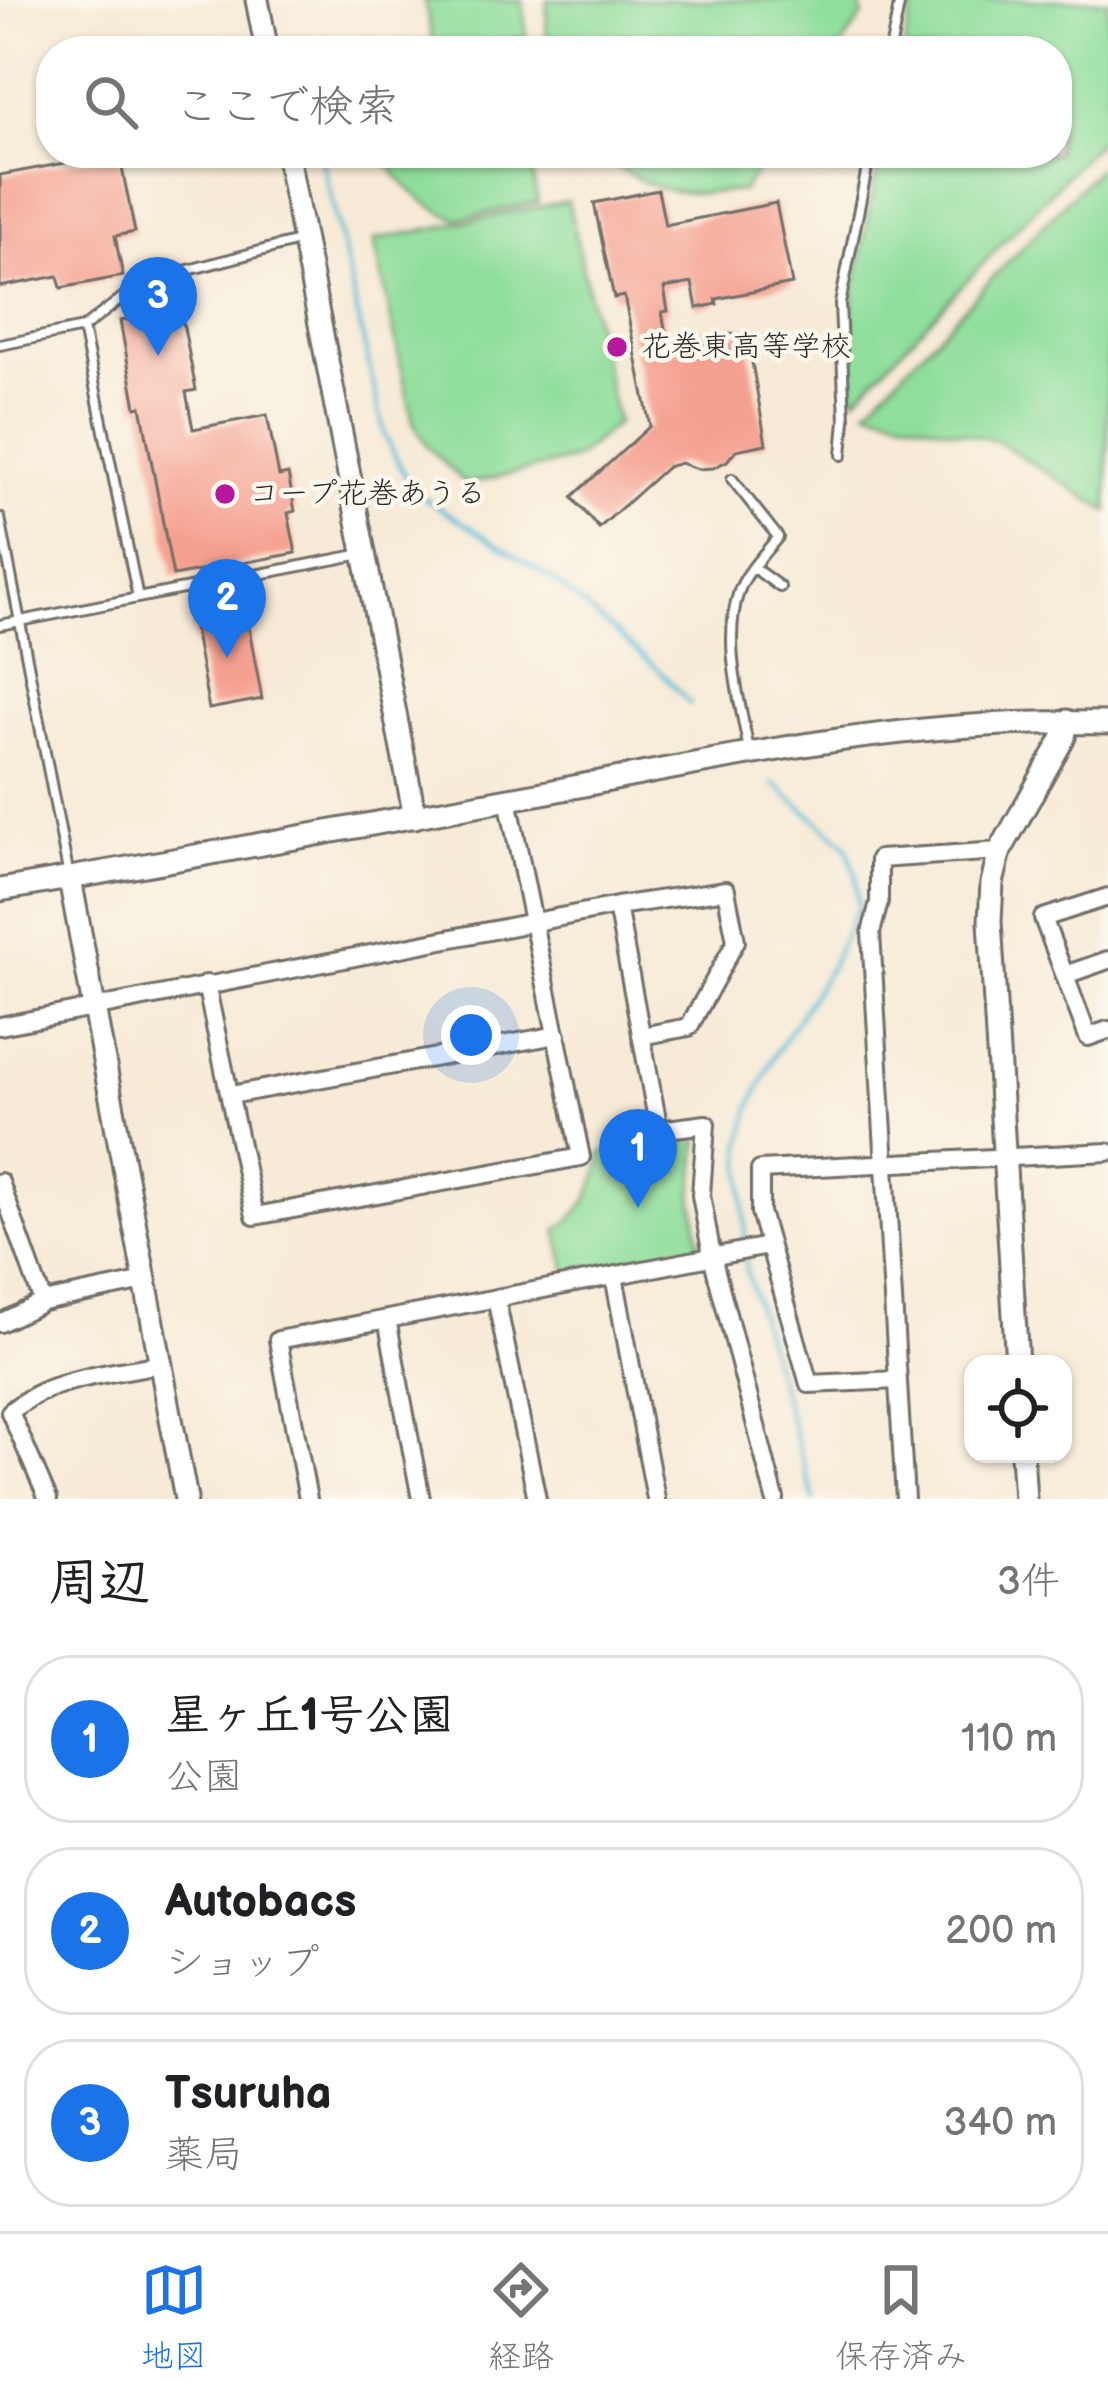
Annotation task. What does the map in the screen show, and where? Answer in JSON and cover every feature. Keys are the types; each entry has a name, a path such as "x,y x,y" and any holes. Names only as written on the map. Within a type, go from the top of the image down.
{"street":[{"path":"256,0 264,36"},
{"path":"290,168 415,818"},
{"path":"1016,1355 990,921 992,883 1000,851 1064,737 1066,721"},
{"path":"0,890 415,818 749,753 989,722 1108,723"},
{"path":"206,984 255,1216 580,1157 508,799"},
{"path":"905,1499 871,933 879,902 879,859 1000,851"},
{"path":"70,878 186,1499"},
{"path":"0,1027 534,921 726,890 736,941 689,1027 641,1036"},
{"path":"1108,897 1043,918 1088,1036 1108,1030"},
{"path":"617,906 659,1130 706,1124 701,1195 712,1256 775,1499"},
{"path":"1065,975 1108,960"},
{"path":"231,1095 556,1035"},
{"path":"898,1380 808,1384 760,1212 760,1170 1108,1151"},
{"path":"0,1182 44,1302"},
{"path":"308,1499 278,1340 768,1246"},
{"path":"614,1276 656,1499"},
{"path":"0,1323 44,1302 145,1281"},
{"path":"496,1298 537,1499"},
{"path":"387,1319 421,1499"},
{"path":"48,1499 10,1412 27,1397 58,1385 160,1364"},
{"path":"1023,1463 1025,1499"}],"lane":[{"path":"893,36 900,0"},
{"path":"842,454 840,304 867,168"},
{"path":"0,345 83,328 143,282 303,239"},
{"path":"83,328 138,598"},
{"path":"732,479 778,537 740,587 732,626 749,753"},
{"path":"0,518 70,878"},
{"path":"0,625 364,553"},
{"path":"754,568 780,587"}],"green space":[{"path":"424,0 523,0 526,36 432,36"},
{"path":"547,0 858,0 863,15 849,36 546,36"},
{"path":"914,0 1108,0 1108,131 856,398 852,387 853,297 877,168 1072,168 1072,36 906,36"},
{"path":"1108,158 1108,511 997,441 867,409"},
{"path":"392,168 531,168 538,202 458,219 413,193"},
{"path":"620,168 759,168 743,191 681,192"},
{"path":"568,201 617,423 575,459 466,484 427,446 413,422 374,240"},
{"path":"699,1134 693,1196 701,1255 569,1279 557,1230 588,1197 602,1153"}],"building":[{"path":"38,168 122,168 135,232 115,236 123,276 61,288 58,276 0,287 0,175"},
{"path":"658,190 665,225 776,203 792,284 716,299 717,304 697,308 692,283 664,288 668,311 662,312 669,350 706,343 705,336 747,333 766,444 736,450 713,468 680,463 667,467 599,528 572,497 650,426 624,296 614,298 594,203"},
{"name":"コープ花巻あうる","path":"179,302 196,390 186,392 193,429 267,415 279,476 288,474 295,511 288,513 296,553 173,576 120,321 160,314 159,306"},
{"path":"245,607 262,699 209,709 192,617"}],"waterway":[{"path":"324,168 385,436 413,491 551,578 658,669 690,704"},
{"path":"773,783 846,845 856,875 858,907 830,967 774,1056 751,1106 742,1146 746,1270 814,1499"}],"place":[{"name":"花巻東高等学校","path":"617,347"},
{"name":"Tsuruha","path":"158,356"},
{"name":"コープ花巻あうる","path":"225,494"},
{"name":"Autobacs","path":"227,658"},
{"name":"星ヶ丘1号公園","path":"638,1208"}]}
